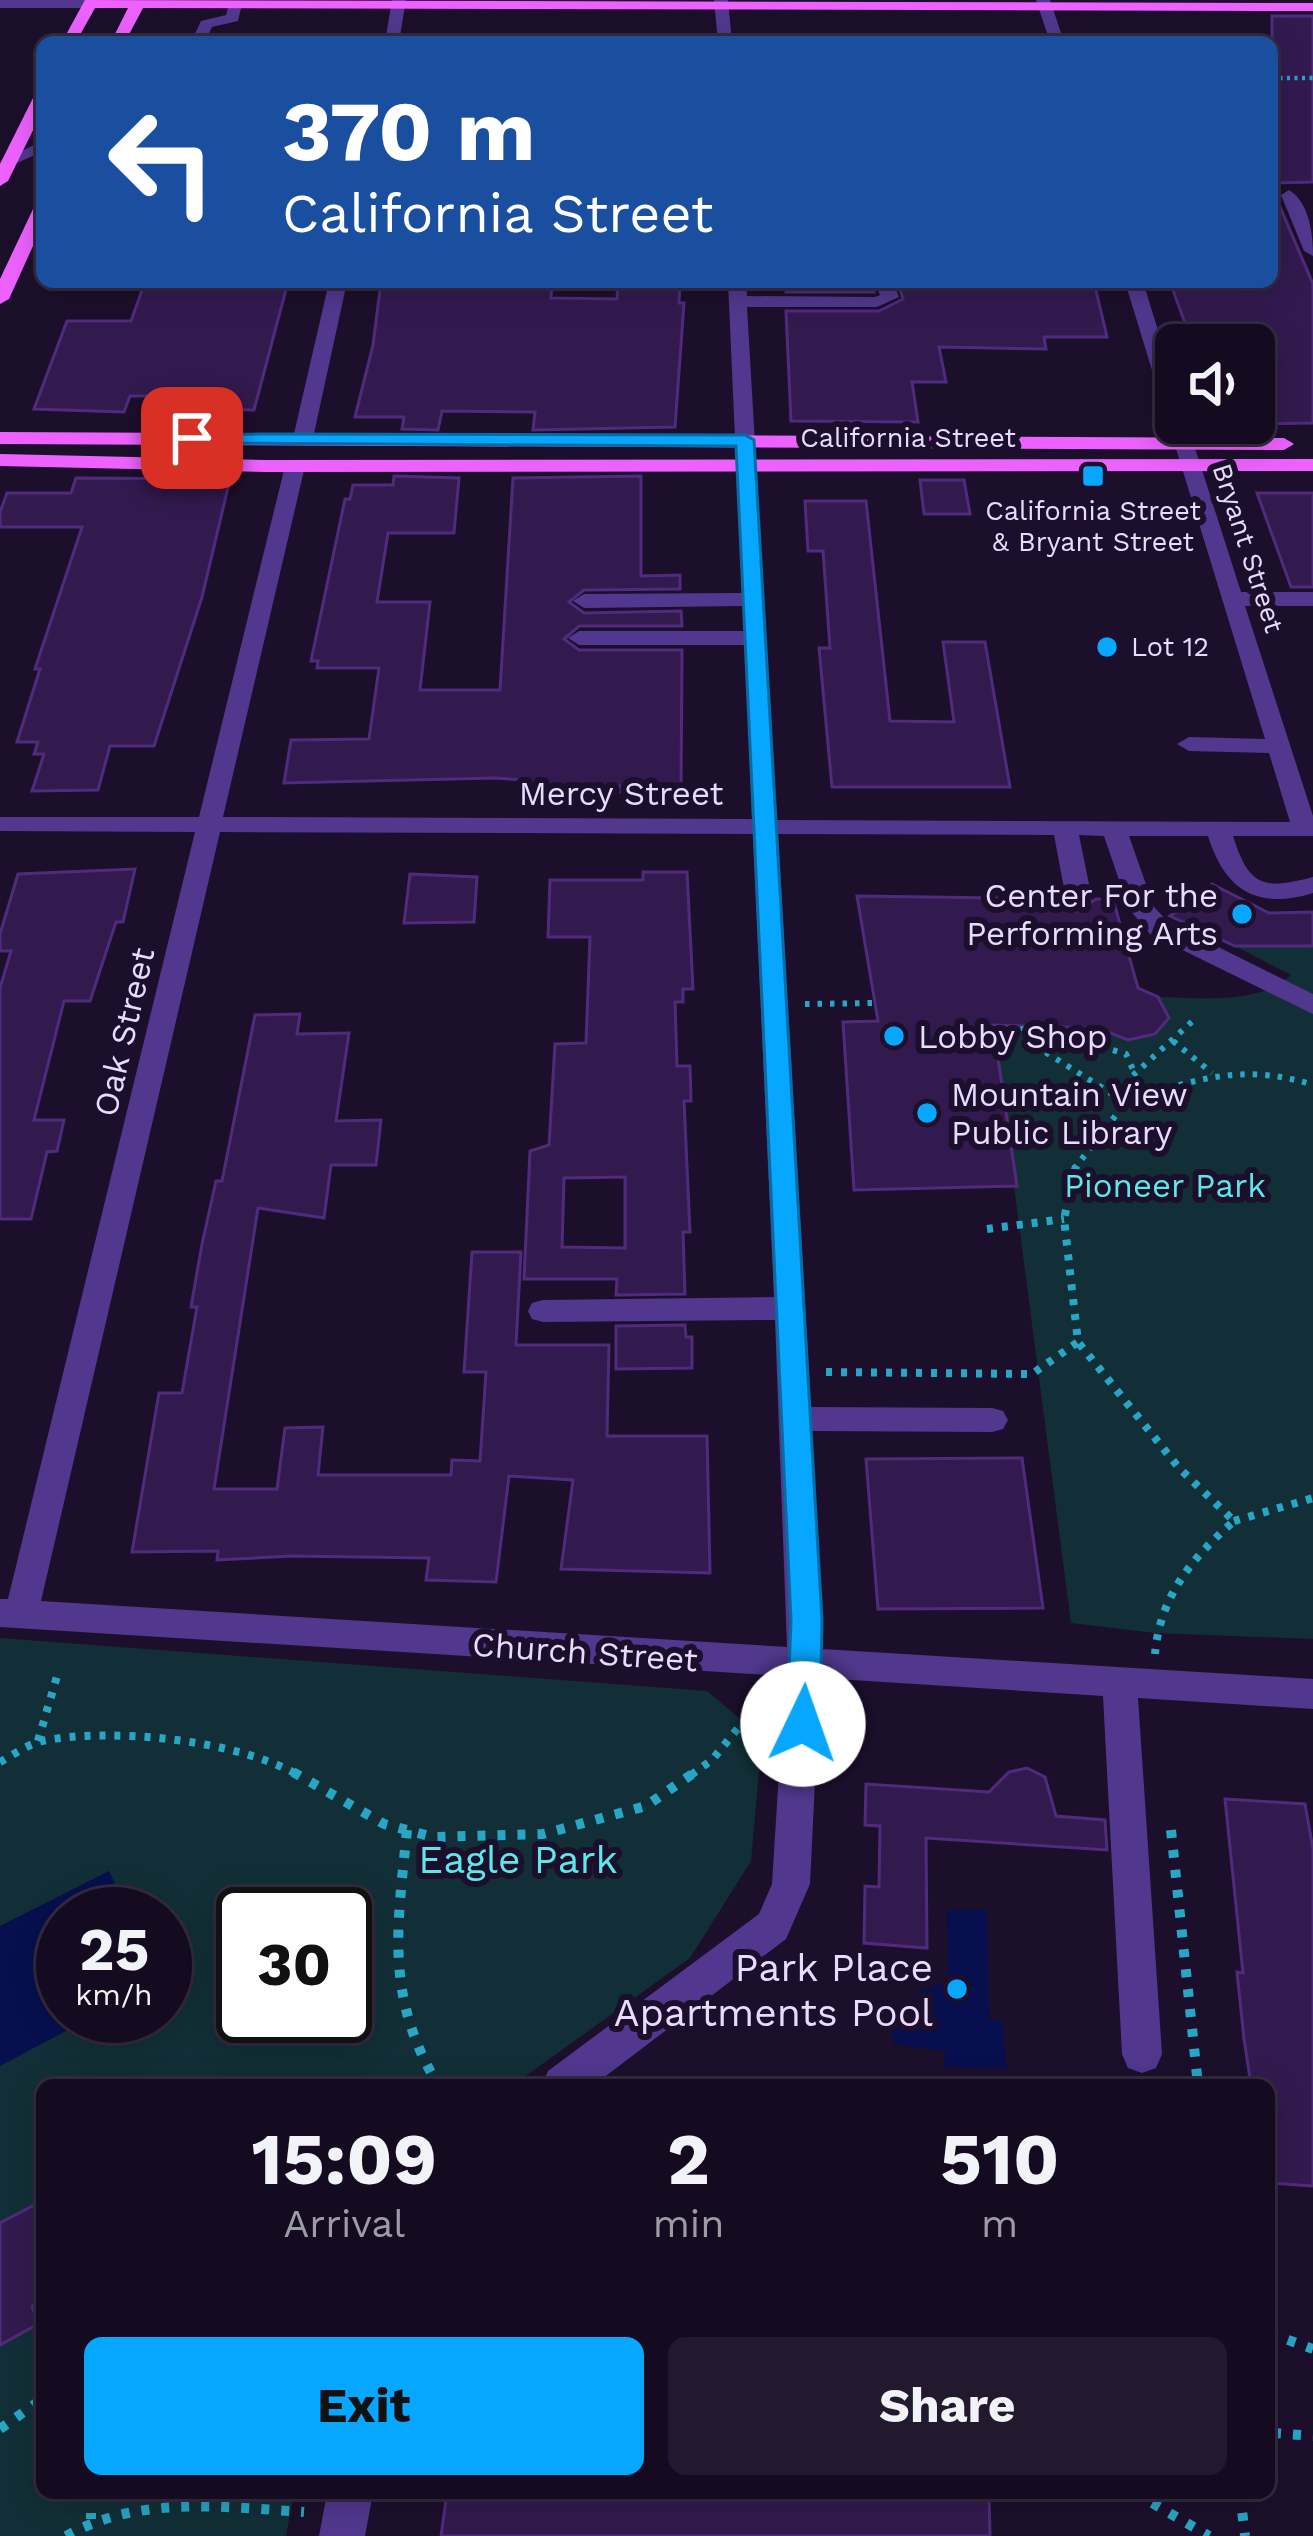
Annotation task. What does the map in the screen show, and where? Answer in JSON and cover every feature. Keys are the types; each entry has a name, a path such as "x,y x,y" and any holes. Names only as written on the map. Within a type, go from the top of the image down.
{"main road":[{"path":"72,36 91,2 1313,7"},
{"path":"121,36 139,2"},
{"path":"0,180 36,108"},
{"path":"0,299 36,220"},
{"name":"California Street","path":"0,437 299,452"},
{"name":"California Street","path":"0,460 299,452 746,453 1155,438"},
{"name":"California Street","path":"1275,442 1313,444"},
{"name":"California Street","path":"1215,444 1313,465"}],"street":[{"path":"0,4 91,2"},
{"path":"393,36 398,2"},
{"path":"722,3 724,36"},
{"path":"1044,3 1055,36"},
{"path":"201,36 206,24 232,18 235,4"},
{"path":"10,161 36,149"},
{"path":"1280,195 1313,195"},
{"path":"1280,195 1313,251"},
{"name":"Oak Street","path":"11,1614 209,825 337,288"},
{"path":"570,2079 773,1925 790,1884 807,1666 738,292 877,302 890,297 886,288"},
{"name":"Bryant Street","path":"1136,288 1155,350"},
{"name":"Bryant Street","path":"1184,444 1309,829"},
{"path":"584,601 753,599"},
{"path":"1234,599 1313,599"},
{"path":"579,638 755,638"},
{"path":"1189,744 1280,746"},
{"name":"Mercy Street","path":"0,824 1114,832 1309,829"},
{"path":"1066,831 1079,899"},
{"path":"1219,831 1231,870 1247,887 1289,894 1313,885"},
{"path":"1114,832 1142,909 1159,928 1313,1004"},
{"path":"543,1311 790,1308"},
{"path":"796,1419 992,1420"},
{"name":"Church Street","path":"11,1614 1313,1694"},
{"path":"1138,1685 1142,2054"}],"path":[{"path":"1278,78 1313,78"},
{"path":"774,1004 875,1003"},
{"path":"1196,1018 1129,1079 1124,1102 1074,1168 1064,1220 1078,1342 1179,1468 1234,1521"},
{"path":"1023,1026 1025,1040 1124,1102 1213,1074 1282,1075 1313,1085"},
{"path":"1173,1041 1213,1074"},
{"path":"1089,1043 1126,1054 1135,1074"},
{"path":"987,1229 1064,1220"},
{"path":"824,1372 1032,1374 1078,1342"},
{"path":"1138,1685 1155,1622 1189,1564 1234,1521 1313,1498"},
{"path":"38,1741 58,1673"},
{"path":"0,1762 38,1741 133,1736 269,1758 383,1824 434,1837 543,1834 646,1806 712,1760 740,1727"},
{"path":"1171,1827 1197,2079"},
{"path":"407,1830 403,2008 417,2050 434,2079"},
{"path":"1275,2335 1313,2349"},
{"path":"0,2429 36,2403"},
{"path":"1275,2427 1313,2436"},
{"path":"91,2499 91,2519"},
{"path":"1145,2499 1209,2536"},
{"path":"1241,2499 1245,2536"},
{"path":"66,2536 91,2519 195,2506 346,2514"}],"green space":[{"name":"Pioneer Park","path":"1235,946 1313,947 1313,1639 1155,1633 1071,1623 993,1025 1098,1028 1128,1040 1155,1034 1158,997 1246,995 1278,985 1291,975"},
{"name":"Eagle Park","path":"0,1638 707,1691 762,1737 751,1861 690,1958 521,2079 36,2079 36,2499 293,2499 286,2536 0,2536"}],"shaded area":[{"path":"109,1871 117,1887 77,1887"},
{"path":"36,1908 36,2043 43,2043 0,2066 0,1926"},
{"name":"Park Place Apartments Pool","path":"947,1910 987,1910 989,2020 1002,2020 1007,2069 944,2067 945,2051 893,2044 892,2012 911,2010 921,1990 944,1983 948,1976"}],"building":[{"path":"1272,16 1313,16 1313,182 1278,183 1278,36 1272,36"},
{"path":"1278,202 1313,284 1313,423 1275,424 1275,324 1185,324 1172,288 1278,288"},
{"path":"143,288 286,288 254,410 204,409 209,396 130,396 124,412 34,409 67,321 131,321"},
{"path":"380,288 552,288 551,298 617,299 618,288 680,288 679,303 684,303 675,427 533,430 535,412 442,411 438,430 402,429 404,417 355,417 373,345"},
{"path":"786,288 873,288 874,292 786,292"},
{"path":"900,288 1095,288 1107,337 1044,337 1046,349 939,347 946,382 912,382 918,422 791,421 786,311 879,311 903,299"},
{"path":"394,476 459,478 454,533 388,533 377,602 430,602 420,690 500,690 513,478 641,476 641,576 680,575 680,589 584,590 569,602 584,613 681,611 682,626 579,626 564,639 579,650 682,650 681,792 621,792 621,786 522,787 522,780 495,778 284,783 291,740 369,739 379,668 317,668 318,661 311,661 345,499 350,499 353,485 393,485"},
{"path":"76,478 230,479 202,597 154,746 110,746 98,790 32,791 44,754 34,754 38,742 17,742 40,669 35,669 82,527 0,527 0,512 7,493 71,493"},
{"path":"920,480 964,480 970,514 924,514"},
{"path":"1257,493 1313,493 1313,587 1291,587"},
{"path":"805,501 866,501 890,721 954,722 943,642 985,642 1010,787 832,787 819,648 830,648 823,551 808,551"},
{"path":"135,869 123,922 116,922 90,1001 64,1001 34,1120 64,1120 57,1151 47,1152 31,1219 0,1219 0,988 11,951 0,951 0,934 18,874"},
{"path":"643,872 687,872 693,989 683,989 683,1002 675,1002 677,1066 690,1066 691,1101 684,1101 690,1232 683,1232 685,1294 616,1295 617,1279 524,1279 530,1151 549,1145 555,1044 586,1043 590,937 548,937 550,880 643,880","holes":["625,1177 625,1248 562,1247 564,1178"]},
{"path":"410,874 477,877 474,922 404,923"},
{"name":"Center For the Performing Arts","path":"1212,884 1269,913 1313,912 1313,946 1235,946 1170,916"},
{"name":"Mountain View Public Library","path":"857,896 1061,899 1077,911 1096,899 1113,899 1138,988 1158,997 1169,1018 1155,1034 1128,1040 1098,1028 993,1025 1017,1186 854,1190 843,1022 878,1021"},
{"path":"300,1014 297,1034 349,1033 336,1121 381,1120 376,1165 331,1165 324,1218 258,1208 214,1489 277,1489 285,1428 323,1427 318,1475 451,1475 452,1460 480,1461 486,1372 464,1372 472,1252 521,1252 516,1345 609,1345 607,1436 707,1436 710,1573 561,1569 573,1480 509,1476 496,1582 426,1580 429,1558 217,1560 218,1551 132,1552 159,1393 182,1393 202,1244 216,1181 222,1181 255,1015"},
{"path":"685,1325 686,1337 692,1337 692,1368 616,1369 616,1326"},
{"path":"1022,1458 1043,1608 878,1609 866,1459"},
{"path":"1027,1768 1045,1777 1056,1816 1105,1820 1107,1850 926,1838 927,1948 864,1943 865,1886 879,1887 880,1826 865,1825 866,1784 989,1792 1009,1772"},
{"path":"1225,1799 1305,1804 1313,1849 1313,2186 1275,2183 1275,2079 1250,2079 1237,1972 1243,1973"},
{"path":"36,2204 36,2304 32,2306 36,2325 0,2345 0,2223"},
{"path":"446,2499 989,2499 990,2536 441,2536"}],"place":[{"name":"California Street & Bryant Street","path":"1093,476"},
{"name":"Lot 12","path":"1107,647"},
{"name":"Center For the Performing Arts","path":"1242,914"},
{"name":"Lobby Shop","path":"894,1036"},
{"name":"Mountain View Public Library","path":"927,1113"},
{"name":"Park Place Apartments Pool","path":"957,1989"}],"route":[{"path":"192,438 745,440 806,1620 803,1724"}]}
